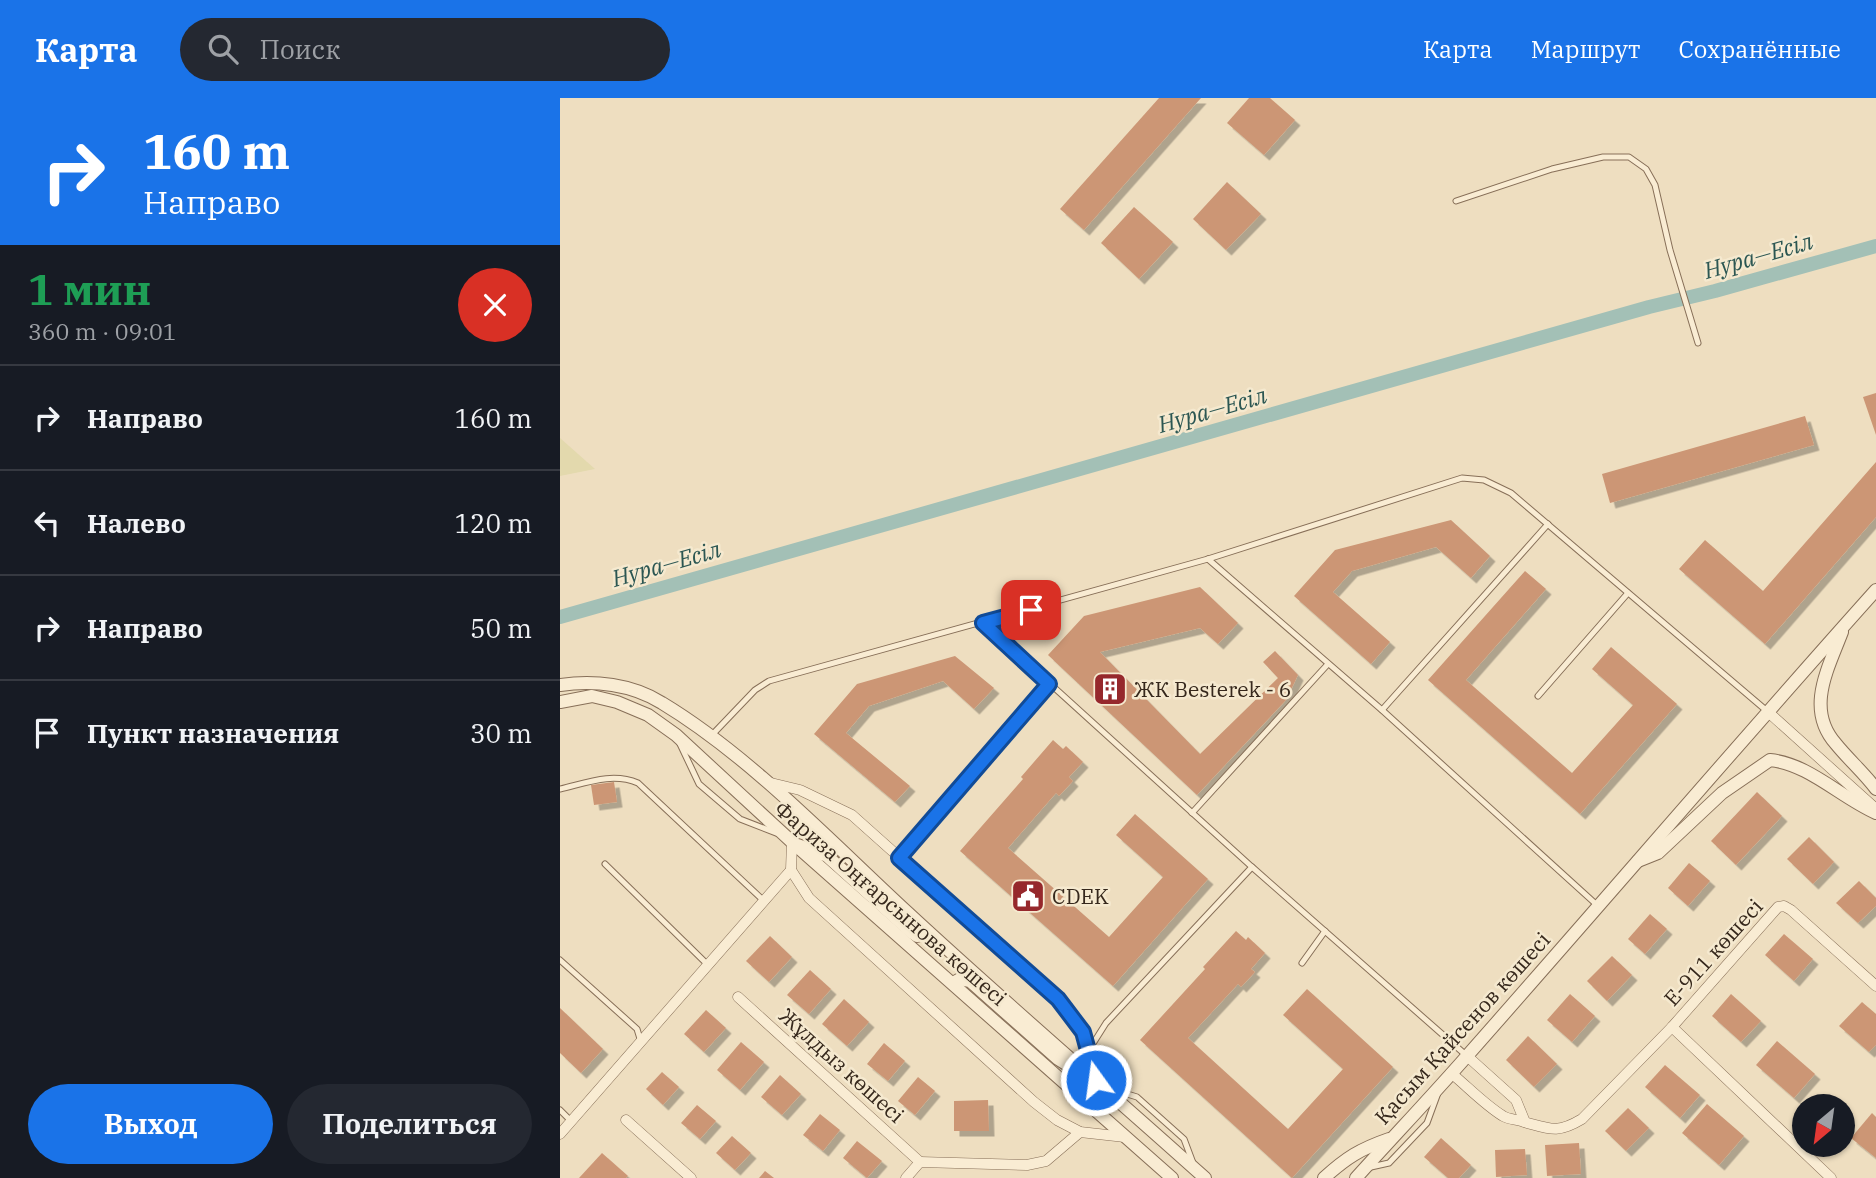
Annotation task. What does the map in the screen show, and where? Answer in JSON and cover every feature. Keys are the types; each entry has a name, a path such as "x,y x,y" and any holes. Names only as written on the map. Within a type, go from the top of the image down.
{"street":[{"path":"1876,590 1767,711 1876,811"},
{"path":"1845,624 1820,697 1822,726 1876,789"},
{"name":"Фариза Оңғарсынова көшесі","path":"560,685 578,682 603,683 630,689 660,701 711,736 767,783 928,932 1200,1174 1212,1178"},
{"name":"Фариза Оңғарсынова көшесі","path":"563,701 592,696 617,702 648,715 676,735 788,839 953,983 1162,1173 1172,1178"},
{"name":"Қасым Қайсенов көшесі","path":"1360,1174 1467,1056 1767,711"},
{"path":"1634,862 1658,853 1722,793 1770,760 1783,761 1801,768 1855,804 1876,811"},
{"path":"767,783 800,790 852,815 1058,999 1083,1032 1099,1083"},
{"path":"928,932 918,936 911,932 827,856 788,839 791,870 809,898 1034,1102 1057,1120 1080,1132 1125,1137"},
{"path":"560,1134 791,870"},
{"name":"Е-911 көшесі","path":"1447,1078 1504,1117 1542,1129 1568,1127 1582,1119 1672,1027 1774,911 1784,906 1876,986"},
{"path":"953,983 960,979 970,981 1058,1059 1099,1083"},
{"name":"Жұлдыз көшесі","path":"738,997 920,1162"},
{"path":"1672,1027 1831,1178"},
{"path":"1467,1056 1516,1100 1525,1122"},
{"path":"626,1120 691,1178"},
{"path":"906,1178 920,1162 1027,1165 1045,1161 1080,1132"},
{"path":"1324,1178 1343,1160 1363,1148 1389,1139"}],"lane":[{"path":"1457,201 1552,169 1603,158 1629,157 1646,169 1655,185 1670,250 1698,343"},
{"path":"711,736 755,690 769,681 1208,559 1462,478 1484,480 1511,493 1767,711"},
{"path":"1382,710 1548,524"},
{"path":"1208,559 1382,710 1597,905"},
{"path":"1538,696 1628,593"},
{"path":"983,623 1252,867 1467,1056"},
{"path":"1192,813 1328,664"},
{"path":"899,858 1049,684"},
{"path":"676,735 699,784 740,819 788,839"},
{"path":"560,789 611,777 626,778 638,783 764,901"},
{"path":"605,864 708,965"},
{"path":"1089,1050 1106,1023 1252,867"},
{"path":"1301,963 1325,931"},
{"path":"560,960 637,1029 641,1042"},
{"path":"1360,1174 1389,1163 1427,1123 1447,1078"},
{"path":"560,1110 571,1121"}],"shaded area":[{"path":"560,438 595,469 560,476"}],"building":[{"path":"1159,98 1201,98 1084,230 1060,209"},
{"path":"1249,98 1270,98 1295,120 1264,155 1227,123"},
{"path":"1227,182 1261,214 1226,250 1193,219"},
{"path":"1134,207 1173,242 1139,279 1101,243"},
{"path":"1876,393 1876,435 1863,397"},
{"path":"1805,416 1814,445 1610,503 1602,474"},
{"path":"1876,462 1876,517 1765,644 1679,569 1705,540 1763,591"},
{"path":"1451,520 1490,556 1471,578 1436,547 1352,571 1333,592 1390,642 1371,664 1294,596 1335,550"},
{"path":"1525,571 1546,589 1466,680 1572,773 1633,705 1592,669 1611,647 1677,704 1580,814 1428,680"},
{"name":"ЖК Besterek - 6","path":"1200,587 1238,623 1218,644 1200,628 1100,652 1200,754 1278,678 1263,662 1275,651 1298,675 1286,700 1197,795 1048,655 1084,616"},
{"path":"955,656 994,688 974,709 943,681 869,706 846,733 910,786 895,802 814,734 857,684"},
{"path":"1053,740 1063,749 1066,746 1083,762 1069,777 1073,781 1059,796 1056,793 1008,848 1109,937 1163,877 1116,835 1135,814 1208,879 1113,986 960,851"},
{"path":"614,782 617,802 594,805 591,785"},
{"path":"1757,792 1782,816 1736,865 1711,841"},
{"path":"1809,837 1834,862 1813,884 1787,859"},
{"path":"1689,863 1710,881 1688,906 1668,888"},
{"path":"1859,881 1876,898 1876,906 1858,923 1836,903"},
{"path":"1650,914 1667,929 1645,954 1628,939"},
{"path":"1236,931 1246,940 1248,937 1265,953 1251,969 1255,972 1241,987 1238,984 1188,1038 1288,1129 1343,1069 1283,1015 1307,989 1393,1067 1292,1178 1140,1040"},
{"path":"1784,934 1813,959 1794,981 1765,955"},
{"path":"770,936 792,957 769,982 746,961"},
{"path":"1612,956 1632,975 1607,1001 1587,981"},
{"path":"810,970 831,989 809,1014 787,995"},
{"path":"1570,994 1595,1016 1572,1042 1547,1020"},
{"path":"1731,994 1761,1021 1741,1042 1712,1016"},
{"path":"844,999 869,1022 847,1046 822,1024"},
{"path":"1862,1002 1876,1014 1876,1045 1869,1052 1839,1026"},
{"path":"560,1008 603,1049 581,1073 560,1053"},
{"path":"706,1010 726,1028 704,1052 684,1034"},
{"path":"1528,1036 1557,1064 1534,1087 1506,1060"},
{"path":"1777,1041 1815,1074 1798,1094 1792,1096 1756,1065"},
{"path":"741,1042 764,1062 740,1090 717,1070"},
{"path":"884,1043 905,1061 888,1081 867,1064"},
{"path":"1665,1065 1700,1095 1680,1118 1645,1087"},
{"path":"662,1072 679,1087 663,1105 646,1089"},
{"path":"780,1075 801,1094 782,1115 761,1097"},
{"path":"918,1077 935,1091 915,1115 898,1101"},
{"path":"988,1100 989,1131 954,1131 954,1101"},
{"path":"1707,1104 1744,1136 1719,1165 1682,1133"},
{"path":"697,1105 716,1121 700,1139 681,1123"},
{"path":"1628,1108 1649,1128 1626,1151 1605,1131"},
{"path":"1872,1113 1876,1117 1876,1158 1855,1141 1855,1133"},
{"path":"820,1114 840,1130 823,1151 803,1135"},
{"path":"732,1136 751,1153 735,1170 716,1153"},
{"path":"1441,1138 1471,1165 1459,1178 1448,1178 1424,1157"},
{"path":"857,1141 882,1161 867,1178 843,1158"},
{"path":"1579,1143 1581,1174 1547,1176 1545,1145"},
{"path":"1525,1149 1527,1175 1496,1177 1495,1150"},
{"path":"602,1153 628,1176 579,1178"},
{"path":"765,1171 774,1178 759,1178"}],"waterway":[{"name":"Нура—Есіл","path":"560,617 1649,307 1876,246"}],"place":[{"name":"ЖК Besterek - 6","path":"1110,689"},
{"name":"CDEK","path":"1028,896"}],"route":[{"path":"1031,610 983,623 1049,684 899,858 1058,999 1083,1032 1096,1080"}]}
